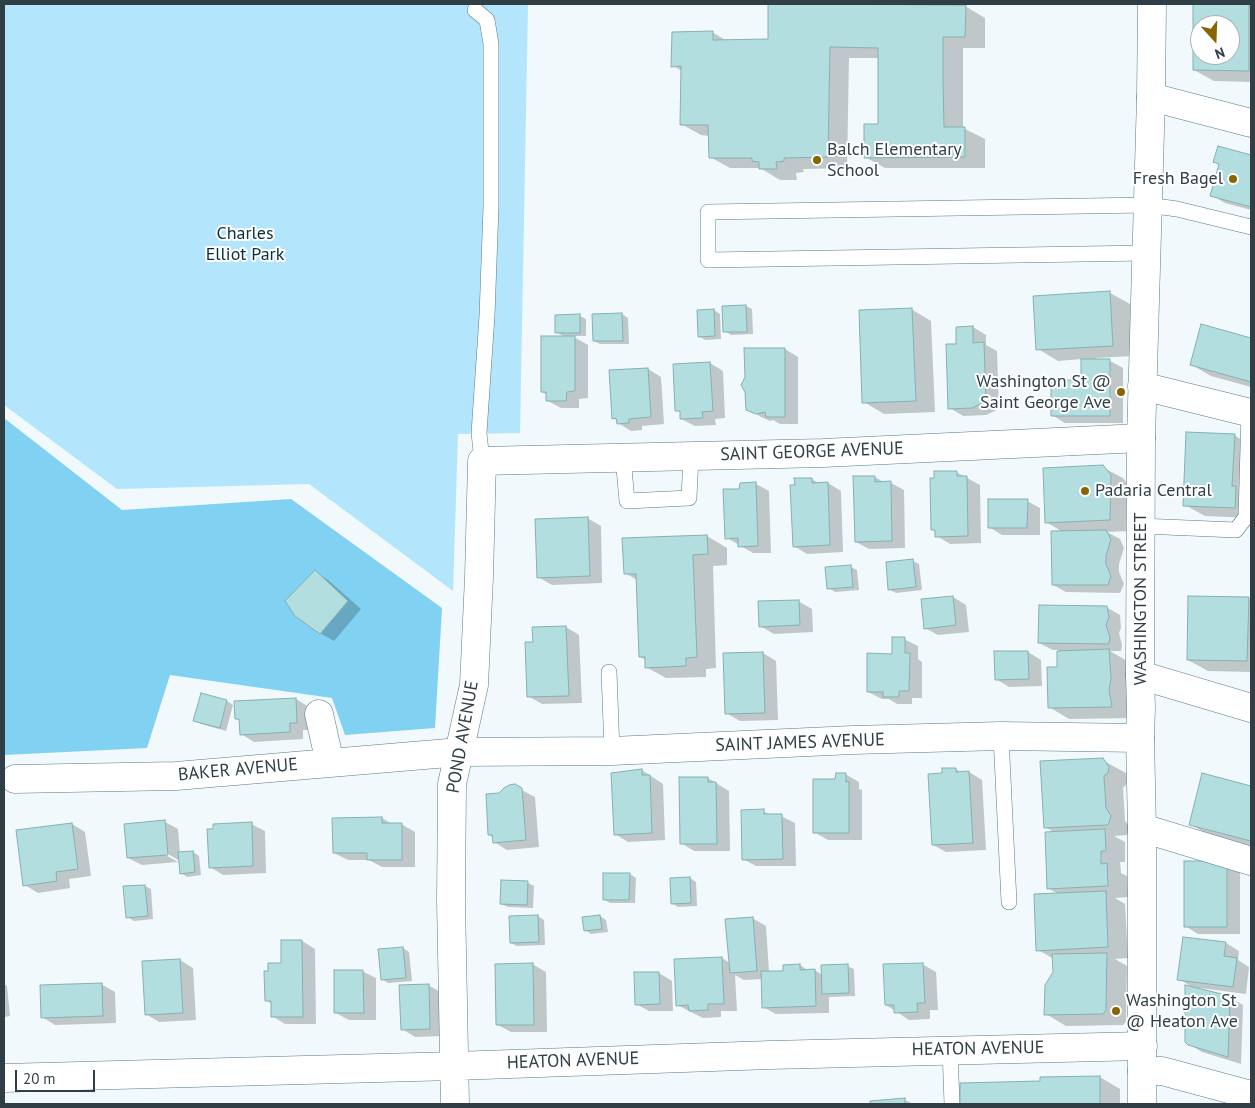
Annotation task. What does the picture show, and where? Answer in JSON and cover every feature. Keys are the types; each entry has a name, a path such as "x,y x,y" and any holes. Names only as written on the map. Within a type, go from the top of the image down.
{"street":[{"name":"WASHINGTON STREET","path":"1142,1104 1140,526 1152,4"},
{"path":"1151,97 1251,123"},
{"path":"1142,386 1250,413"},
{"name":"SAINT GEORGE AVENUE","path":"482,461 823,453 1141,438"},
{"name":"POND AVENUE","path":"455,1104 450,901 452,784 474,685 482,461"},
{"path":"1140,675 1251,708"},
{"path":"319,714 330,763"},
{"name":"SAINT JAMES AVENUE","path":"460,752 612,751 853,740 1001,736 1140,738"},
{"name":"BAKER AVENUE","path":"15,779 176,776 460,752"},
{"path":"1142,828 1251,860"},
{"name":"HEATON AVENUE","path":"4,1078 950,1050 1142,1059 1162,1071 1251,1095"}],"lane":[{"path":"475,10 487,20 491,44 491,207 487,316 479,433 482,461"},
{"path":"1146,253 708,260 708,212 1148,205 1177,209 1251,227"},
{"path":"1140,526 1236,530 1246,517 1250,413"},
{"path":"623,457 627,501 689,498 691,456"},
{"path":"609,672 612,751"},
{"path":"1001,736 1009,902"},
{"path":"950,1050 952,1104"}],"green space":[{"name":"Charles Elliot Park","path":"4,4 528,4 520,433 458,434 453,591 309,484 117,489 4,405"}],"shaded area":[{"path":"4,418 122,510 291,499 442,608 435,728 345,735 332,698 170,675 147,748 4,755"}],"building":[{"path":"768,4 966,5 965,37 943,37 944,127 965,127 965,157 864,158 864,124 878,124 878,48 830,47 828,157 784,158 784,161 776,162 777,169 759,169 759,162 752,161 752,158 709,158 708,125 680,125 681,66 671,67 672,32 713,31 713,40 768,39"},
{"path":"1193,4 1249,4 1249,71 1193,70 1193,65 1240,65 1240,15 1193,15"},
{"path":"1218,146 1251,155 1251,207 1210,196 1219,164 1213,162"},
{"path":"1110,291 1113,346 1036,350 1033,296"},
{"path":"746,305 747,332 723,332 722,306"},
{"path":"912,308 916,401 862,403 859,310"},
{"path":"714,309 715,336 698,337 697,310"},
{"path":"622,313 623,341 593,341 592,314"},
{"path":"580,314 580,333 555,333 555,315"},
{"path":"1201,324 1251,338 1251,382 1190,365"},
{"path":"973,326 973,343 984,342 986,401 972,408 948,409 946,344 956,344 956,327"},
{"path":"541,336 575,336 575,391 567,392 566,401 546,401 546,392 541,392"},
{"path":"744,348 785,348 785,417 766,417 765,412 756,414 746,410 745,392 741,385 745,377"},
{"path":"1081,359 1110,359 1110,416 1051,416 1051,380 1081,380"},
{"path":"710,362 713,411 702,412 703,418 680,419 680,411 675,411 673,364"},
{"path":"648,368 651,417 629,419 629,423 617,424 616,418 612,419 609,370"},
{"path":"1186,432 1235,434 1232,486 1236,486 1235,508 1183,506"},
{"path":"1103,465 1111,475 1110,520 1045,523 1043,468"},
{"path":"934,471 957,471 957,476 967,476 968,536 935,537 935,530 931,530 930,478 934,478"},
{"path":"853,476 875,476 875,482 891,481 892,541 855,542"},
{"path":"794,478 812,478 812,483 828,482 830,545 793,547 790,485 795,485"},
{"path":"756,482 758,546 738,547 738,538 725,539 723,489 739,489 740,483"},
{"path":"988,499 1028,499 1027,528 988,528"},
{"path":"588,517 590,576 537,578 535,519"},
{"path":"1106,530 1111,539 1106,556 1106,564 1111,576 1108,585 1052,585 1051,531"},
{"path":"707,535 708,554 693,555 697,657 686,658 686,666 645,668 645,657 639,657 636,574 624,574 622,538"},
{"path":"913,559 916,587 888,590 886,562"},
{"path":"851,565 853,587 827,589 825,567"},
{"path":"315,570 348,601 320,634 295,616 285,601"},
{"path":"953,596 956,625 924,629 921,599"},
{"path":"1188,596 1249,597 1247,661 1187,660"},
{"path":"799,600 800,625 759,627 758,601"},
{"path":"1039,605 1107,606 1109,617 1106,625 1110,637 1109,643 1038,643"},
{"path":"566,626 569,696 527,697 525,642 533,642 532,627"},
{"path":"892,637 905,637 905,653 910,653 909,691 899,691 899,697 883,697 883,692 867,692 867,653 892,654"},
{"path":"1109,649 1111,679 1109,690 1112,707 1048,708 1047,667 1057,667 1057,651"},
{"path":"994,651 1028,651 1029,679 995,680"},
{"path":"763,652 765,713 725,714 723,653"},
{"path":"201,693 227,700 220,728 193,721"},
{"path":"296,698 297,723 290,723 290,732 240,735 239,719 235,719 234,701"},
{"path":"1103,758 1109,767 1108,773 1104,776 1106,808 1111,816 1109,823 1107,825 1044,828 1040,761"},
{"path":"942,768 956,768 956,772 969,771 973,843 932,845 928,774 942,773"},
{"path":"642,769 642,775 650,775 652,833 614,835 611,773"},
{"path":"836,773 846,773 846,782 849,782 849,833 813,833 813,779 835,779"},
{"path":"1202,773 1251,786 1251,841 1189,825"},
{"path":"679,777 708,777 708,782 716,782 717,844 680,844"},
{"path":"515,784 522,788 526,840 493,843 492,835 488,835 486,794 499,793 509,785"},
{"path":"764,809 764,814 782,814 783,859 742,860 741,810"},
{"path":"382,817 382,823 402,823 402,860 367,860 367,853 333,853 332,818"},
{"path":"165,820 168,855 127,858 124,824"},
{"path":"252,822 253,866 209,868 207,829 213,829 213,824"},
{"path":"72,823 78,869 56,872 57,881 23,886 16,830"},
{"path":"1105,829 1106,851 1101,851 1101,864 1107,863 1108,886 1047,889 1045,832"},
{"path":"193,851 195,872 180,874 178,852"},
{"path":"1184,861 1227,861 1227,927 1184,927"},
{"path":"603,873 630,873 629,900 603,900"},
{"path":"690,877 691,903 671,904 670,878"},
{"path":"501,880 528,881 527,905 500,904"},
{"path":"145,885 148,916 126,918 123,886"},
{"path":"1106,891 1108,947 1036,951 1034,894"},
{"path":"538,915 539,942 510,943 509,916"},
{"path":"600,915 602,929 584,931 582,917"},
{"path":"753,917 757,971 730,973 725,919"},
{"path":"1183,937 1226,942 1224,956 1237,958 1233,987 1177,980"},
{"path":"281,940 302,940 303,1017 271,1017 271,1001 265,1001 264,971 268,971 268,963 281,963"},
{"path":"403,947 406,978 381,980 378,949"},
{"path":"1107,953 1106,1010 1103,1014 1044,1015 1045,985 1053,972 1052,954"},
{"path":"722,957 724,1004 708,1004 708,1010 689,1011 688,1005 676,1006 674,959"},
{"path":"180,959 183,1013 145,1015 142,961"},
{"path":"533,963 534,1025 496,1025 495,964"},
{"path":"923,963 925,1003 917,1003 918,1012 894,1013 894,1005 885,1005 883,964"},
{"path":"800,964 800,970 815,969 816,1006 762,1008 761,971 783,971 783,965"},
{"path":"848,964 849,993 822,994 821,965"},
{"path":"334,970 363,970 364,1013 334,1013"},
{"path":"634,972 659,972 660,1004 635,1005"},
{"path":"102,983 103,1016 41,1018 40,985"},
{"path":"429,984 430,1029 401,1030 399,985"},
{"path":"1185,985 1230,996 1228,1057 1188,1045 1185,1042"},
{"path":"1100,1076 1100,1104 960,1104 960,1083 1040,1081 1040,1077"},
{"path":"905,1098 905,1104 870,1104 870,1101"}],"place":[{"name":"Balch Elementary School","path":"817,160"},
{"name":"Fresh Bagel","path":"1233,179"},
{"name":"Washington St @ Saint George Ave","path":"1121,392"},
{"name":"Padaria Central","path":"1085,491"},
{"name":"Washington St @ Heaton Ave","path":"1116,1011"}]}
